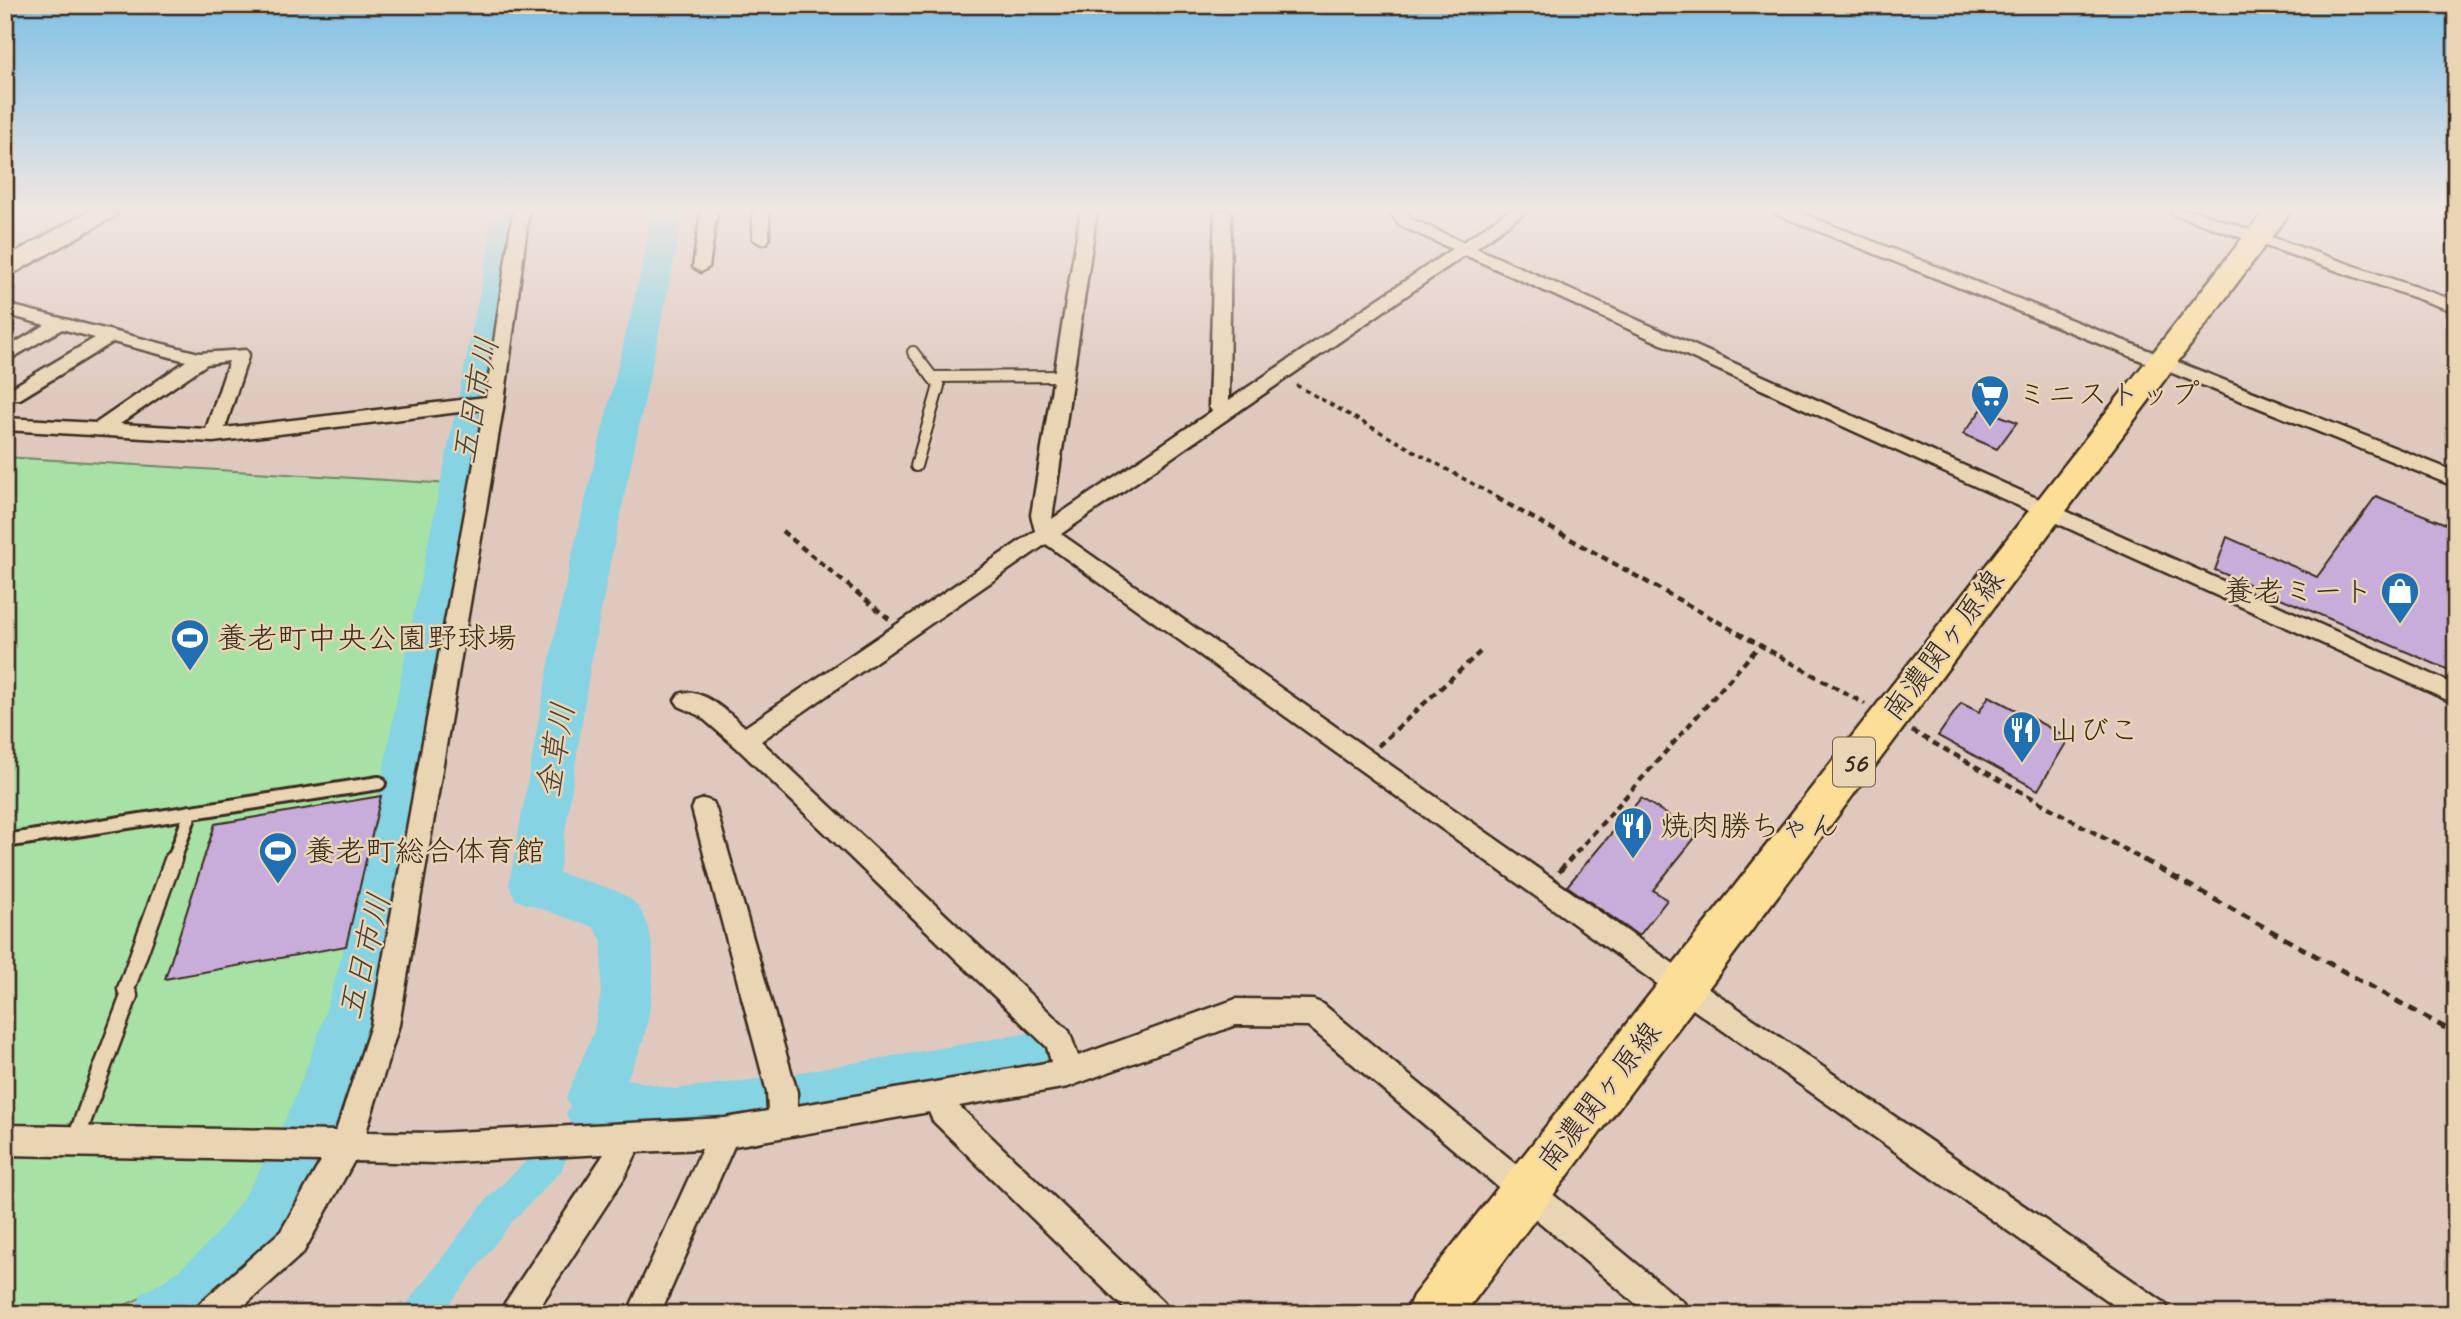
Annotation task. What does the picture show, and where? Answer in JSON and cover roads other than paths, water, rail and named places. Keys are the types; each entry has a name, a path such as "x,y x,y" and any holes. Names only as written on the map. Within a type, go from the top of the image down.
{"main road":[{"name":"南濃関ヶ原線","path":"1431,1314 2231,273"}],"street":[{"path":"211,1314 292,1242 347,1145 385,1025 495,402 513,273"},
{"path":"1078,273 1041,515 1046,534 1684,987 2154,1314"},
{"path":"1222,273 1219,407 1223,412"},
{"path":"744,740 1429,273"},
{"path":"1517,273 2456,695"},
{"path":"1936,273 2456,480"},
{"path":"2377,273 2456,307"},
{"path":"7,311 203,358 240,354 213,436"},
{"path":"5,357 60,323"},
{"path":"13,395 111,336"},
{"path":"97,431 203,358"},
{"path":"5,424 213,436 495,402"},
{"path":"687,700 708,710 744,740 1059,1040 1068,1073"},
{"path":"704,809 782,1092 783,1122"},
{"path":"5,1140 435,1148 725,1133 1068,1073 1236,1012 1313,1013 1673,1314"},
{"path":"939,1095 943,1111 1153,1314"},
{"path":"643,1314 725,1133"},
{"path":"516,1314 613,1167 628,1138"}],"lane":[{"path":"913,352 939,386 916,466"},
{"path":"932,377 1062,376"},
{"path":"5,841 379,783"},
{"path":"75,1141 129,996 126,989 191,812"}],"waterway":[{"name":"五日市川","path":"163,1314 188,1302 239,1252 264,1216 309,1133 335,1067 378,911 499,273"},
{"name":"金草川","path":"656,273 569,668 533,885 610,912 627,934 627,992 620,1031 593,1098 675,1116 766,1104"},
{"name":"金草川","path":"800,1098 1041,1056"},
{"path":"582,1114 593,1098"},
{"path":"420,1314 498,1212 550,1160"}],"place":[{"name":"ミニストップ","path":"1990,428"},
{"name":"養老ミート","path":"2400,625"},
{"name":"養老町中央公園野球場","path":"190,672"},
{"name":"山びこ","path":"2022,764"},
{"name":"焼肉勝ちゃん","path":"1633,860"},
{"name":"養老町総合体育館","path":"278,885"}]}
